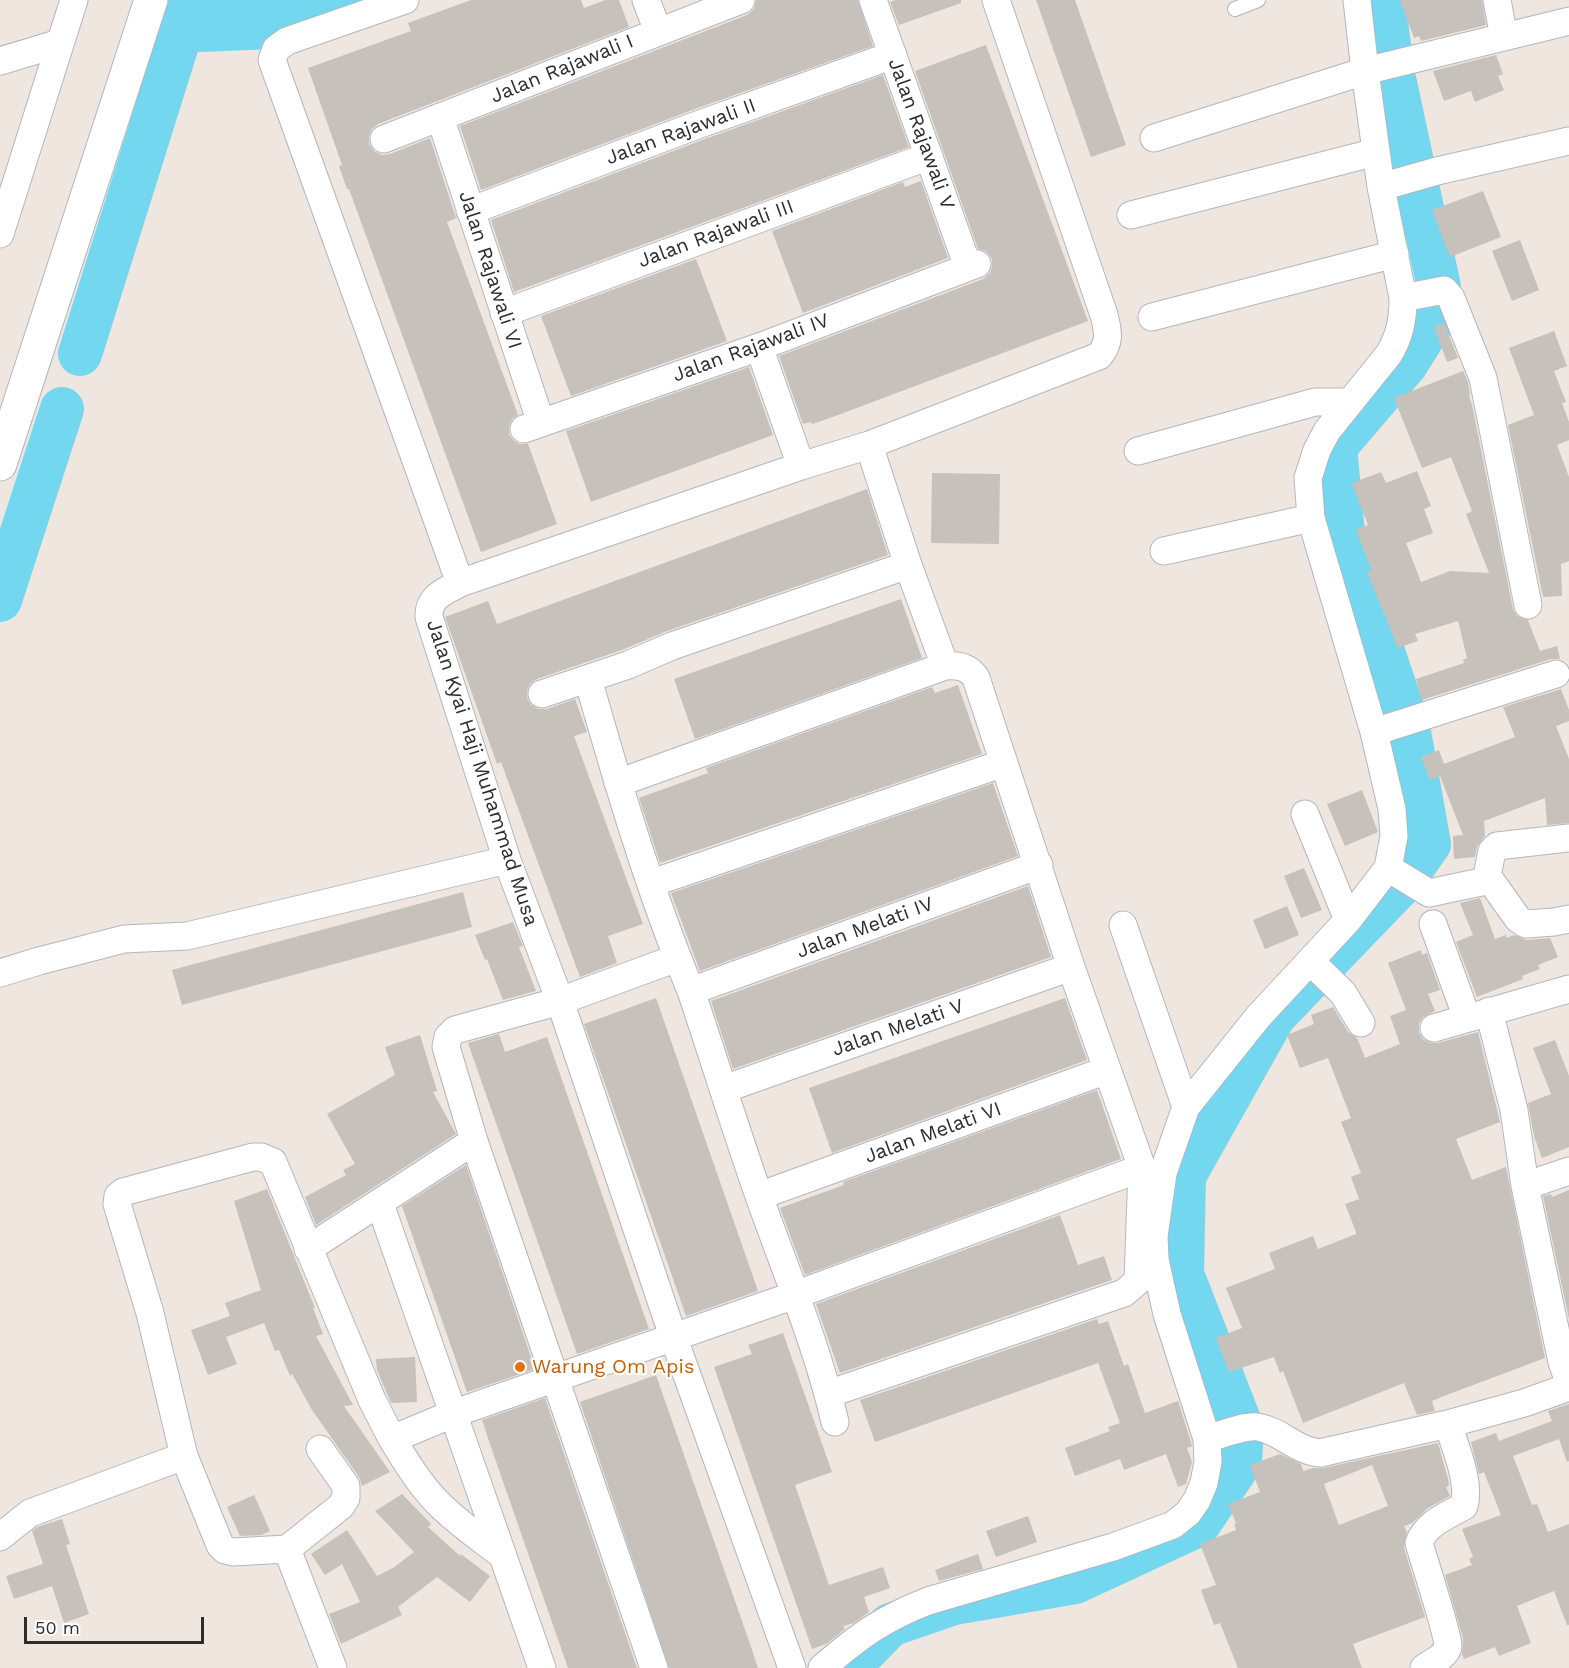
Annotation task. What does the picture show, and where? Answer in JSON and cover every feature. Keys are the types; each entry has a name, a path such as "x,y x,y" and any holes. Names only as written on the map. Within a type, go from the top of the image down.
{"street":[{"path":"0,234 74,0"},
{"path":"0,464 151,0"},
{"path":"405,0 287,41 276,49 272,60 460,583"},
{"path":"646,0 658,31"},
{"name":"Jalan Rajawali I","path":"384,139 741,0"},
{"name":"Jalan Rajawali V","path":"873,0 929,156 972,266"},
{"name":"Jalan Kyai Haji Muhammad Musa","path":"792,1668 673,1336 560,1001 507,860 429,617 429,608 434,598 460,583 801,466 869,445 1099,356 1108,340 1104,315 996,0"},
{"path":"1357,0 1381,68 1376,152 1391,184 1395,254 1424,294 1451,298 1483,378 1528,605"},
{"path":"1497,0 1504,36"},
{"path":"1154,138 1381,68 1569,21"},
{"path":"0,61 60,43"},
{"name":"Jalan Rajawali II","path":"470,211 700,124 892,55"},
{"name":"Jalan Rajawali VI","path":"440,117 504,313 533,426"},
{"path":"1391,184 1437,171 1569,141"},
{"path":"1131,215 1376,152"},
{"name":"Jalan Rajawali III","path":"504,313 929,156"},
{"path":"1152,317 1395,254"},
{"name":"Jalan Rajawali IV","path":"533,426 759,347 972,266"},
{"path":"1229,1433 1167,1314 1155,1260 1154,1236 1163,1173 1186,1107 1257,1017 1317,969 1348,920 1394,872 1394,836 1384,729 1311,518 1308,478 1327,431 1389,354 1396,342 1403,315 1424,294"},
{"path":"759,347 801,466"},
{"path":"1138,451 1315,402 1350,402"},
{"path":"869,445 908,565 945,666"},
{"path":"1164,551 1311,518"},
{"path":"542,694 588,679 672,646 908,565"},
{"path":"618,783 945,666 956,665 966,668 976,678 1071,967 1142,1168 1139,1275 1137,1281 1124,1293 828,1394"},
{"path":"1384,729 1556,674"},
{"path":"588,679 618,783 795,1295 835,1422"},
{"path":"652,883 1004,763"},
{"path":"1305,814 1348,920"},
{"path":"1486,880 1492,851 1497,846 1569,838"},
{"path":"0,973 124,939 187,936 507,860"},
{"name":"Jalan Melati IV","path":"691,991 1039,865"},
{"path":"1394,872 1424,891 1434,893 1486,880 1494,884 1518,919 1526,924 1569,919"},
{"path":"1433,924 1478,1015 1514,1110 1525,1186 1562,1362 1569,1382"},
{"path":"1123,925 1186,1107"},
{"path":"654,1668 474,1141 446,1047 448,1037 455,1030 560,1001 677,958"},
{"name":"Jalan Melati V","path":"724,1089 1071,967"},
{"path":"1317,969 1343,993 1361,1023"},
{"path":"1434,1028 1569,989"},
{"name":"Jalan Melati VI","path":"759,1196 1107,1071"},
{"path":"308,1249 474,1141"},
{"path":"320,1449 346,1486 346,1498 340,1506 287,1549 241,1552 225,1550 220,1545 184,1456 150,1313 117,1204 118,1196 123,1192 253,1157 261,1157 273,1162 372,1400 392,1439 417,1478 436,1501 502,1555"},
{"path":"392,1439 454,1413 795,1295 1142,1168"},
{"path":"1525,1186 1569,1171"},
{"path":"380,1204 542,1668"},
{"path":"1229,1433 1270,1431 1301,1449 1320,1453 1448,1424 1524,1403 1569,1387"},
{"path":"1424,1668 1445,1653 1449,1646 1448,1635 1439,1613 1419,1543 1422,1533 1431,1525 1464,1506 1467,1496 1448,1424"},
{"path":"822,1668 874,1626 899,1612 928,1601 1113,1547 1173,1526 1188,1513 1197,1500 1204,1483 1208,1462 1229,1433"},
{"path":"0,1537 20,1519 38,1510 184,1456"},
{"path":"287,1549 333,1668"}],"lane":[{"path":"1235,9 1258,0"}],"water":[{"path":"191,0 405,0 276,49 174,53"}],"building":[{"path":"471,0 581,0 584,8 605,0 619,0 629,27 378,124 369,136 369,144 374,151 382,155 430,138 456,218 447,222 518,415 512,419 509,434 514,441 528,444 557,524 481,552 349,189 347,189 339,166 342,165 308,68 411,31 408,23"},
{"path":"756,0 858,0 873,46 695,109 481,190 460,126 747,15 754,9"},
{"path":"895,0 961,0 961,3 899,25 890,2"},
{"path":"1036,0 1075,0 1126,145 1091,157"},
{"path":"1400,0 1482,0 1486,25 1421,41 1419,36 1414,38"},
{"path":"986,45 1088,321 830,418 812,424 811,422 803,424 779,356 983,279 990,273 992,259 986,251 978,249 915,71"},
{"path":"1496,55 1503,74 1498,76 1504,90 1475,102 1471,91 1444,101 1433,71"},
{"path":"883,75 909,147 514,292 491,220"},
{"path":"921,181 948,258 803,313 772,231 903,182 905,187"},
{"path":"1483,191 1501,237 1450,257 1432,210"},
{"path":"1520,240 1539,290 1512,301 1492,251"},
{"path":"696,259 727,341 571,396 541,316"},
{"path":"1444,323 1458,358 1447,362 1434,327"},
{"path":"1554,331 1567,366 1554,371 1566,402 1562,403 1569,422 1569,440 1557,445 1569,477 1569,561 1561,564 1562,596 1543,597 1508,425 1534,415 1509,348"},
{"path":"749,367 773,435 591,502 566,431"},
{"path":"1463,371 1468,382 1513,609 1517,616 1528,620 1540,651 1557,646 1560,659 1551,659 1422,700 1416,679 1464,663 1463,660 1467,658 1458,621 1415,634 1418,641 1398,648 1367,572 1372,570 1356,530 1368,525 1352,483 1381,472 1386,483 1417,471 1431,506 1424,509 1433,533 1406,543 1421,582 1450,571 1489,573 1466,514 1472,511 1451,457 1422,468 1394,398"},
{"path":"932,473 1000,474 999,544 931,543"},
{"path":"867,489 888,555 667,631 622,650 537,679 530,684 527,698 531,705 538,709 547,709 575,699 587,732 574,736 643,924 608,936 617,963 580,977 501,762 497,764 445,617 488,601 497,624"},
{"path":"901,599 922,658 695,739 674,679"},
{"path":"958,685 982,754 660,863 639,798 708,773 706,768 932,687 935,693"},
{"path":"1561,689 1569,710 1569,721 1556,726 1569,759 1569,823 1547,825 1545,798 1484,821 1485,836 1477,847 1475,857 1454,859 1453,836 1463,835 1440,776 1430,780 1421,757 1439,750 1444,764 1515,737 1503,707"},
{"path":"993,783 1018,856 700,971 671,893"},
{"path":"1362,790 1378,832 1345,846 1327,804"},
{"path":"1304,868 1322,910 1301,918 1284,876"},
{"path":"1028,886 1051,957 733,1069 711,1001"},
{"path":"463,892 472,927 182,1005 172,970"},
{"path":"1480,898 1495,939 1506,935 1507,938 1514,935 1527,940 1550,938 1558,957 1538,965 1540,969 1522,976 1523,979 1477,997 1456,942 1473,935 1460,903"},
{"path":"1287,906 1299,935 1265,949 1253,920"},
{"path":"513,922 523,946 519,947 536,991 503,1000 475,935"},
{"path":"1421,950 1422,955 1427,953 1440,990 1428,994 1435,1011 1423,1017 1419,1024 1419,1032 1423,1039 1430,1043 1438,1043 1478,1032 1500,1122 1456,1139 1472,1180 1506,1167 1545,1358 1432,1401 1435,1411 1417,1415 1404,1383 1303,1423 1283,1371 1280,1373 1274,1357 1229,1372 1216,1338 1242,1328 1226,1288 1275,1269 1269,1253 1313,1236 1318,1249 1356,1234 1345,1204 1359,1199 1351,1177 1361,1173 1341,1122 1351,1118 1328,1058 1300,1068 1287,1035 1314,1024 1311,1015 1333,1007 1348,1032 1357,1038 1365,1058 1400,1044 1390,1016 1406,1010 1388,963"},
{"path":"656,998 758,1291 686,1316 584,1024"},
{"path":"1065,998 1087,1060 832,1153 809,1088"},
{"path":"499,1034 505,1052 547,1037 649,1329 577,1354 468,1043"},
{"path":"420,1035 437,1091 433,1092 456,1134 316,1225 305,1197 346,1175 343,1170 355,1164 327,1114 395,1075 385,1047"},
{"path":"1555,1040 1569,1076 1569,1147 1542,1158 1534,1136 1528,1103 1551,1094 1533,1048"},
{"path":"1097,1090 1121,1159 805,1275 780,1208 844,1185 843,1182"},
{"path":"466,1165 535,1369 467,1392 402,1206"},
{"path":"267,1189 315,1308 313,1308 323,1334 316,1336 353,1405 344,1406 390,1472 362,1486 359,1477 312,1410 292,1374 290,1376 279,1350 275,1351 264,1323 226,1337 237,1364 208,1375 191,1330 230,1316 225,1303 261,1290 234,1201"},
{"path":"1569,1190 1569,1319 1543,1196 1551,1194 1552,1197"},
{"path":"1060,1215 1078,1265 1104,1256 1112,1280 840,1373 816,1304"},
{"path":"1097,1319 1099,1324 1108,1321 1124,1366 1128,1364 1145,1413 1178,1401 1192,1446 1187,1448 1192,1462 1186,1484 1178,1487 1166,1454 1124,1470 1120,1459 1075,1476 1065,1448 1110,1431 1108,1427 1120,1423 1098,1363 875,1442 860,1400"},
{"path":"783,1333 832,1472 795,1485 829,1585 883,1567 890,1588 864,1597 869,1612 854,1623 843,1626 845,1629 826,1644 812,1649 714,1367 752,1354 748,1345"},
{"path":"415,1357 417,1402 391,1403 377,1370 376,1359"},
{"path":"656,1375 758,1668 669,1668 580,1402"},
{"path":"545,1398 637,1668 568,1668 492,1450 482,1420"},
{"path":"1569,1404 1569,1461 1567,1462 1559,1439 1513,1456 1532,1505 1537,1504 1548,1532 1569,1524 1569,1625 1567,1625 1554,1591 1517,1606 1531,1643 1499,1656 1495,1647 1464,1659 1463,1638 1445,1575 1472,1565 1469,1559 1473,1557 1462,1529 1501,1515 1484,1472 1479,1474 1471,1442 1496,1433 1499,1441 1552,1421 1548,1411"},
{"path":"1438,1443 1448,1479 1449,1486 1446,1487 1450,1496 1428,1508 1412,1523 1404,1526 1407,1532 1404,1548 1425,1617 1353,1644 1362,1668 1238,1668 1220,1623 1214,1625 1201,1590 1216,1585 1200,1544 1236,1530 1234,1524 1236,1523 1228,1504 1260,1492 1250,1465 1280,1454 1301,1464 1303,1471","holes":["1372,1465 1388,1506 1339,1525 1324,1484"]},
{"path":"402,1494 431,1524 428,1527 460,1556 461,1554 490,1576 470,1602 437,1577 398,1607 402,1615 341,1644 329,1614 360,1602 342,1564 325,1575 311,1554 347,1530 377,1576 393,1568 414,1552 375,1511"},
{"path":"254,1495 270,1531 261,1535 240,1536 227,1507"},
{"path":"1028,1516 1037,1542 996,1557 986,1531"},
{"path":"62,1519 70,1544 66,1545 89,1614 64,1623 52,1586 14,1599 6,1576 43,1564 32,1531 37,1527"},
{"path":"978,1554 983,1569 939,1581 935,1570"}],"waterway":[{"path":"80,354 191,0"},
{"path":"848,1668 890,1625 954,1603 1075,1582 1198,1525 1240,1463 1242,1428 1182,1274 1184,1176 1274,1016 1401,884 1429,844 1408,726 1343,533 1335,447 1406,364 1431,324 1439,287 1393,74 1383,0"},
{"path":"0,600 62,409"}],"place":[{"name":"Warung Om Apis","path":"520,1367"}]}
